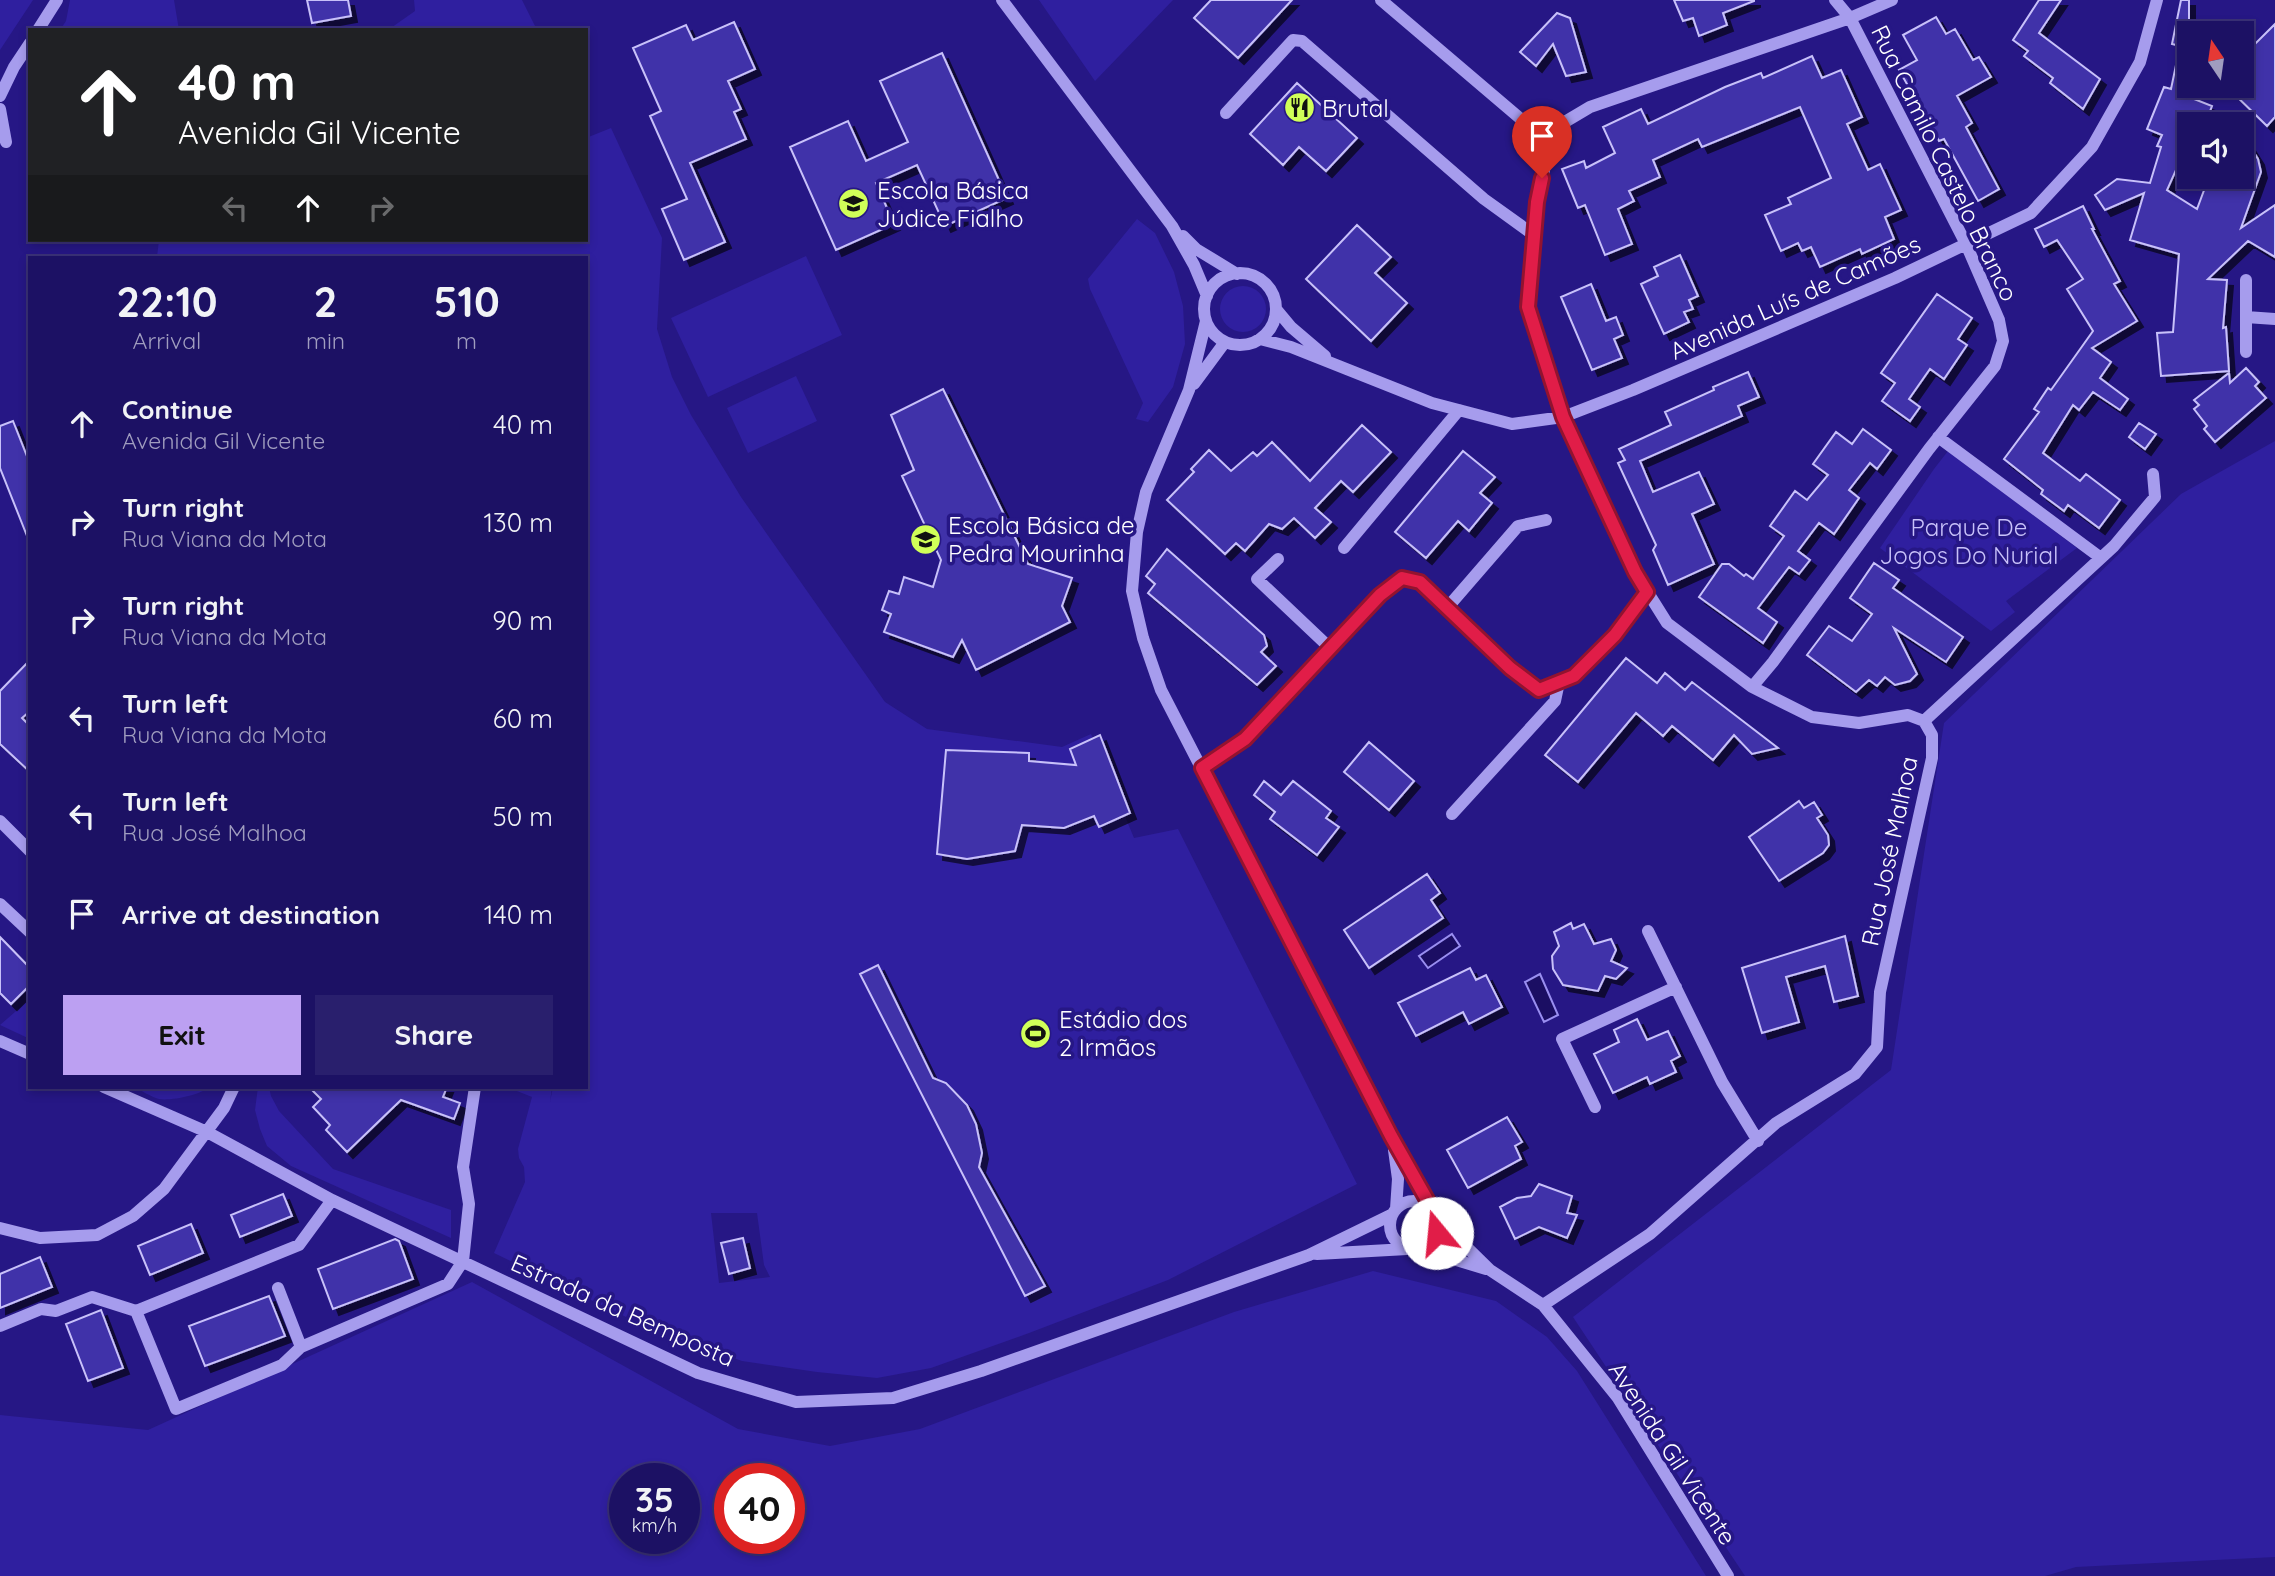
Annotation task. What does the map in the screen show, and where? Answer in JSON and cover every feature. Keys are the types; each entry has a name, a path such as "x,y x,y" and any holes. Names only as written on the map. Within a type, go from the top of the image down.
{"street":[{"path":"39,28 57,0"},
{"path":"1002,0 1172,226 1194,265 1207,296"},
{"path":"1381,0 1522,120 1553,129"},
{"name":"Rua Camilo Castelo Branco","path":"1752,687 1938,437 1995,366 2003,341 1999,320 1966,244 1850,18 1835,0"},
{"path":"1892,0 1850,18 1590,107 1553,129 1537,202 1528,307 1563,417 1635,572 1667,623 1752,687 1811,718 1859,723 1908,715 1924,721 2114,546 2155,496 2153,474"},
{"name":"Avenida Luís de Camões","path":"1333,363 1432,403 1511,424 1563,417 1633,390 1883,283 2031,212 2092,146 2140,62 2157,0"},
{"path":"1226,113 1293,40 1302,41 1484,199 1534,235"},
{"path":"0,96 14,66 28,46"},
{"path":"0,109 6,142"},
{"path":"1172,226 1196,249 1237,274"},
{"path":"1237,274 1249,274 1260,279 1274,298 1276,309 1269,331 1249,344 1225,342 1210,330 1206,321 1204,304 1207,296 1219,281 1237,274"},
{"path":"2246,280 2246,352"},
{"path":"1276,309 1291,327 1333,363"},
{"path":"2246,317 2275,319"},
{"path":"1206,321 1189,390 1146,492 1137,532 1132,591 1143,638 1154,675 1391,1136 1434,1214 1437,1233 1433,1240 1414,1249 1310,1255"},
{"path":"1260,339 1292,347 1333,363"},
{"path":"1189,390 1225,342"},
{"path":"1344,548 1459,410"},
{"path":"1938,437 2101,558"},
{"path":"1447,608 1518,526 1546,520"},
{"path":"1278,559 1257,579 1330,648"},
{"path":"1202,768 1245,739 1380,595 1402,578 1420,582 1510,668 1539,690 1574,676 1615,635 1647,592"},
{"path":"1452,814 1555,701 1559,682"},
{"name":"Rua José Malhoa","path":"1543,1304 1650,1234 1776,1123 1855,1074 1877,1047 1880,992 1932,758 1932,735 1924,721"},
{"path":"0,821 28,848"},
{"path":"0,904 28,930"},
{"path":"1648,931 1723,1082 1758,1141"},
{"path":"1595,1107 1562,1039 1676,987"},
{"path":"0,1041 28,1053"},
{"name":"Estrada da Bemposta","path":"109,1089 207,1132 332,1200 698,1373 796,1402 893,1398 981,1371 1310,1255"},
{"path":"0,1228 40,1238 97,1235 133,1216 164,1189 224,1108 233,1089"},
{"path":"136,1311 176,1409 282,1366 301,1347 448,1284 463,1261 469,1204 463,1167 475,1089"},
{"path":"1391,1136 1398,1179 1390,1229 1392,1236 1401,1246 1490,1270"},
{"path":"0,1326 41,1310 56,1311 92,1297 136,1311 299,1245 332,1200"},
{"path":"1310,1255 1410,1202 1425,1204 1490,1270"},
{"name":"Avenida Gil Vicente","path":"1490,1270 1543,1304 1618,1398 1728,1576"},
{"path":"278,1288 301,1347"}],"green space":[{"path":"0,0 33,0 0,50"},
{"path":"70,0 174,0 179,28 61,28 66,21"},
{"path":"414,0 522,0 536,28 391,28 415,11"},
{"path":"1039,0 1173,0 1095,81"},
{"path":"611,128 662,238 657,329 672,377 691,415 741,497 885,702 927,729 1062,747 1091,734 1134,838 1178,829 1357,1184 1168,1280 931,1368 877,1378 742,1361 653,1330 494,1253 525,1182 524,1167 518,1149 532,1097 512,1089 552,1089 550,1102 553,1089 588,1089 588,256 157,256 159,242 588,242 588,137","holes":["711,1213 757,1213 764,1265 770,1277 719,1283"]},
{"path":"1137,219 1155,233 1174,272 1183,306 1185,344 1173,387 1148,422 1136,419 1143,403 1090,289 1088,279"},
{"path":"806,256 842,335 708,397 671,318"},
{"path":"1243,286 1259,293 1266,309 1259,325 1243,332 1227,325 1220,309 1227,293"},
{"path":"796,376 817,421 748,453 727,408"},
{"path":"2275,441 2275,1557 2076,1567 2045,1576 1745,1576 1573,1317 1891,1070 1944,723 2181,494"},
{"name":"Parque De Jogos Do Nurial","path":"1948,451 2077,548 2006,601 2015,612 1991,631 1880,548"},
{"path":"28,1001 28,1038 0,1025"},
{"path":"137,1089 206,1089 178,1098 156,1098"},
{"path":"258,1089 269,1089 279,1111 333,1169 451,1210 451,1238 291,1166 267,1146 255,1110"},
{"path":"1373,1271 1496,1301 1547,1337 1577,1371 1706,1576 0,1576 0,1415 148,1430 472,1282 738,1429 830,1446 920,1429 1234,1312"}],"shaded area":[{"path":"1452,934 1460,946 1428,968 1419,956"},
{"path":"1540,974 1558,1015 1544,1022 1525,982"}],"building":[{"path":"307,0 348,0 351,16 312,23"},
{"path":"1211,0 1292,0 1238,58 1194,18"},
{"path":"1674,0 1754,1 1723,13 1727,25 1699,36 1693,18 1683,21"},
{"path":"2039,0 2061,0 2039,33 2100,79 2083,109 2050,83 2053,78 2024,56 2028,51 2013,40"},
{"path":"2181,0 2189,0 2189,21 2177,21 2177,45 2172,44"},
{"path":"1557,13 1570,18 1586,72 1566,76 1553,44 1536,66 1520,52"},
{"path":"1936,17 1946,34 1955,29 1973,60 1979,57 1991,77 1957,96 1972,123 1966,127 1999,189 1978,201 1944,139 1939,141 1899,70 1917,60 1903,35"},
{"path":"734,22 755,69 728,81 741,109 734,112 746,139 690,163 725,242 684,260 662,209 687,199 650,116 661,111 633,48 686,25 693,40"},
{"path":"2275,24 2275,117 2267,126 2238,98 2254,98 2254,45"},
{"path":"942,53 1007,198 945,226 917,165 876,183 894,224 836,250 790,147 848,121 866,161 908,142 880,81"},
{"path":"1812,56 1822,78 1841,70 1862,117 1847,124 1868,170 1880,164 1901,210 1885,217 1894,239 1862,254 1860,249 1820,267 1811,247 1802,251 1798,243 1781,251 1765,215 1791,204 1788,198 1831,178 1800,107 1702,147 1698,139 1653,160 1660,177 1629,191 1634,201 1618,209 1632,244 1605,255 1585,205 1578,208 1562,169 1584,161 1586,168 1615,153 1603,127 1641,109 1648,124 1725,87 1761,73 1763,78"},
{"path":"2177,60 2177,98 2192,98 2212,106 2210,112 2177,112 2177,168 2167,190 2197,209 2204,189 2254,189 2254,153 2261,172 2241,228 2275,205 2275,257 2248,241 2208,279 2227,280 2223,328 2226,327 2229,371 2161,376 2157,333 2173,332 2179,254 2130,240 2144,193 2105,210 2095,195 2117,179 2150,183 2161,147 2157,146 2162,135 2147,129 2164,87 2171,89"},
{"name":"Brutal","path":"1297,83 1357,138 1326,171 1299,147 1283,165 1250,134"},
{"path":"2083,206 2092,229 2120,281 2114,284 2137,321 2092,348 2111,362 2100,378 2128,399 2120,410 2093,392 2079,410 2073,405 2043,453 2080,481 2086,474 2120,500 2099,528 2068,505 2064,511 2041,494 2043,490 2004,459 2039,412 2034,409 2048,388 2051,390 2093,331 2067,289 2083,279 2057,240 2044,247 2035,229"},
{"path":"1357,225 1391,257 1375,273 1407,303 1371,341 1306,279"},
{"path":"1680,255 1698,296 1689,300 1693,309 1684,312 1689,322 1664,334 1641,284 1658,276 1654,267"},
{"path":"1591,284 1606,321 1616,317 1623,335 1614,339 1622,358 1592,370 1561,297"},
{"path":"1937,294 1972,318 1958,339 1967,345 1944,379 1930,369 1909,399 1920,407 1910,421 1882,401 1895,383 1881,373"},
{"path":"2246,368 2259,382 2255,386 2266,398 2215,442 2204,429 2207,426 2194,409 2199,405 2194,400 2229,373 2230,383"},
{"path":"1748,372 1759,397 1738,406 1742,416 1640,461 1653,492 1699,472 1714,504 1692,514 1714,564 1668,585 1653,550 1656,545 1618,463 1625,460 1619,449 1671,425 1665,412"},
{"path":"943,389 1028,564 1072,578 1062,606 1070,622 976,670 962,640 953,657 884,632 891,614 882,610 889,591 899,594 904,577 933,587 941,560 902,476 914,470 891,415"},
{"path":"13,421 28,459 28,538 0,468 0,426"},
{"path":"2139,423 2156,434 2145,449 2129,437"},
{"path":"1362,425 1391,452 1353,492 1341,481 1315,508 1331,522 1315,538 1294,518 1282,529 1269,524 1245,551 1236,543 1225,554 1167,500 1194,472 1191,469 1209,450 1231,471 1253,452 1257,456 1272,442 1310,481"},
{"path":"1863,429 1891,450 1877,469 1870,463 1849,490 1859,498 1834,534 1819,523 1798,551 1810,560 1799,574 1789,567 1758,608 1777,622 1763,643 1699,597 1722,564 1729,564 1744,576 1746,574 1753,579 1784,536 1770,526 1795,491 1807,500 1828,475 1813,464 1836,432 1852,444"},
{"path":"1463,451 1495,477 1480,493 1492,503 1469,531 1458,521 1426,558 1395,532"},
{"path":"1167,549 1264,635 1267,646 1261,652 1276,666 1257,685 1148,593 1155,584 1146,576"},
{"path":"1874,563 1899,580 1893,588 1963,637 1946,662 1894,628 1917,674 1910,681 1895,685 1885,677 1877,686 1869,680 1856,692 1807,655 1829,626 1852,641 1872,614 1850,598"},
{"path":"1626,658 1657,683 1665,673 1685,690 1692,682 1778,748 1752,754 1734,735 1713,760 1672,726 1663,736 1636,713 1578,782 1545,755"},
{"path":"28,662 28,713 22,718 28,724 28,770 0,744 0,691"},
{"path":"1100,735 1130,813 1099,827 1094,816 1064,828 1022,825 1015,851 967,859 937,854 946,750 1029,753 1029,761 1076,765 1070,749"},
{"path":"1369,742 1414,781 1389,810 1344,772"},
{"path":"1264,781 1281,795 1293,781 1331,811 1326,818 1339,827 1317,855 1270,819 1275,812 1254,795"},
{"path":"1799,801 1804,808 1814,802 1822,815 1817,818 1828,835 1829,845 1823,853 1779,881 1749,837"},
{"path":"1427,874 1440,893 1431,900 1443,918 1369,968 1344,930"},
{"path":"1571,923 1573,929 1584,924 1594,944 1611,939 1616,950 1611,961 1627,968 1616,979 1605,976 1598,991 1563,985 1553,969 1552,956 1559,946 1554,932"},
{"path":"1845,936 1858,996 1834,1002 1825,966 1786,977 1799,1022 1762,1033 1742,968"},
{"path":"0,937 28,966 28,987 11,1004 0,993"},
{"path":"878,965 933,1078 946,1083 967,1105 976,1124 982,1153 979,1167 1045,1286 1025,1296 860,974"},
{"path":"1470,968 1476,980 1486,975 1502,1007 1469,1024 1463,1012 1416,1036 1398,1003"},
{"path":"1637,1019 1647,1040 1668,1031 1680,1056 1671,1061 1676,1072 1650,1084 1647,1077 1613,1093 1594,1054 1619,1042 1614,1030"},
{"path":"311,1089 446,1089 443,1097 460,1103 454,1119 401,1100 347,1152 326,1130 330,1125 313,1107 321,1099"},
{"path":"1507,1117 1522,1142 1515,1146 1521,1159 1468,1188 1447,1150"},
{"path":"1539,1184 1572,1196 1567,1213 1577,1215 1567,1238 1539,1227 1515,1239 1500,1207 1517,1198 1531,1196"},
{"path":"283,1194 292,1216 240,1237 231,1215"},
{"path":"191,1224 203,1253 150,1275 138,1246"},
{"path":"743,1238 750,1268 729,1274 721,1243"},
{"path":"395,1239 399,1241 413,1279 333,1309 318,1269"},
{"path":"40,1257 52,1287 0,1308 0,1274"},
{"path":"269,1296 285,1336 205,1366 189,1326"},
{"path":"101,1310 123,1368 88,1381 66,1324"}],"place":[{"name":"Brutal","path":"1299,108"},
{"name":"Escola Básica Júdice Fialho","path":"854,204"},
{"name":"Escola Básica de Pedra Mourinha","path":"925,539"},
{"name":"Estádio dos 2 Irmãos","path":"1036,1033"}],"route":[{"path":"1437,1233 1435,1214 1391,1136 1202,768 1245,739 1380,595 1402,578 1420,582 1510,668 1539,690 1574,676 1615,635 1647,592 1635,572 1563,417 1528,307 1537,202 1542,178"}]}
